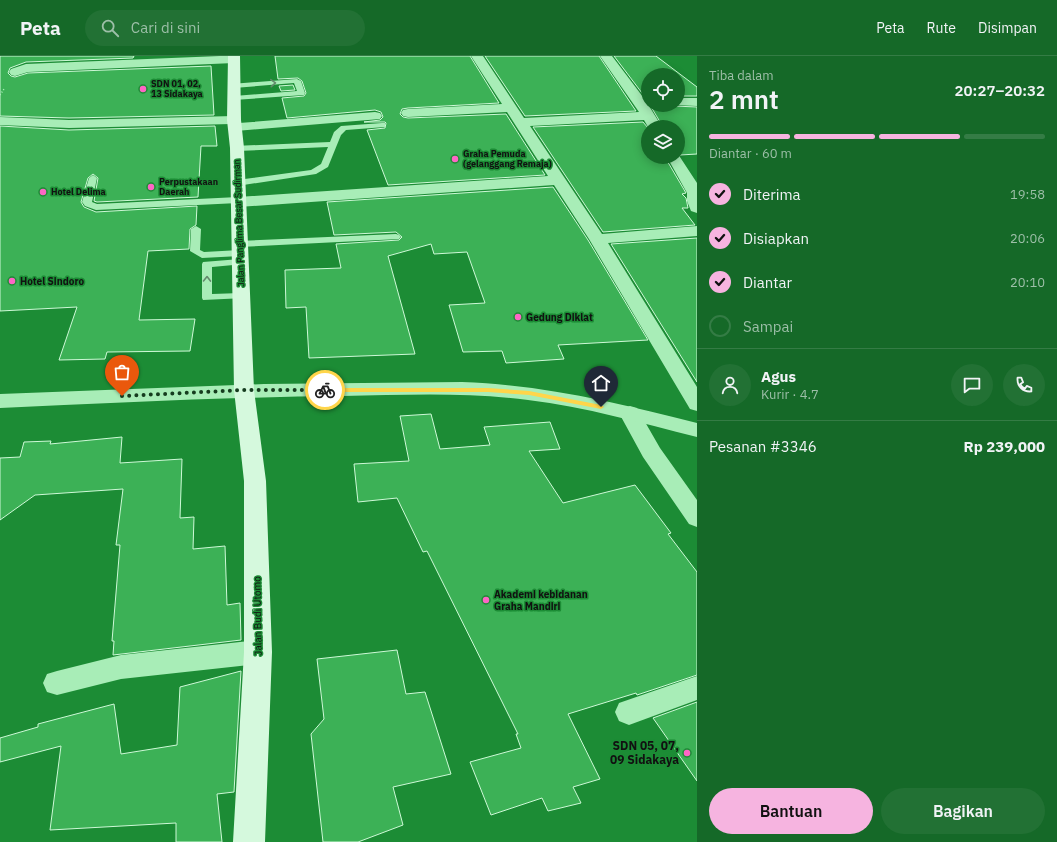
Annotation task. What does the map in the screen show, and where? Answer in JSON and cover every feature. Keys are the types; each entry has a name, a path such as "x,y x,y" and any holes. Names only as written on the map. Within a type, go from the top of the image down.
{"main road":[{"name":"Jalan Panglima Besar Sudirman","path":"234,57 244,390"},
{"name":"Jalan Budi Utomo","path":"244,390 255,481 258,652 249,842"}],"street":[{"path":"477,56 597,239 697,404"},
{"path":"606,56 648,113"},
{"path":"15,72 26,68 162,59 234,57"},
{"path":"685,102 697,102"},
{"path":"626,104 648,113"},
{"path":"408,113 515,115 648,113"},
{"path":"0,120 69,124 379,120"},
{"path":"678,164 695,193 697,208"},
{"path":"238,201 558,180"},
{"path":"597,239 697,231"},
{"path":"0,401 244,390 488,390 529,393 630,412 697,430"},
{"path":"630,412 651,452 697,518"},
{"path":"57,683 121,667 258,652"},
{"path":"629,712 697,688"}],"lane":[{"path":"297,82 301,93 234,92 297,82"},
{"path":"237,182 313,172 325,165 337,134 344,128 379,120"},
{"path":"237,148 333,144"},
{"path":"93,178 87,202 88,204 96,207 238,201"},
{"path":"196,229 195,251 196,253 202,255 240,253 396,237"},
{"path":"240,253 207,264 207,298 241,296"}],"building":[{"path":"0,56 134,56 133,58 26,62 10,68 8,73 15,77 28,73 211,66 214,115 69,118 0,116"},
{"path":"275,56 470,56 499,103 408,108 402,109 400,114 403,117 408,118 506,114 545,175 388,185 367,130 385,128 386,123 364,122 380,120 383,117 381,112 375,110 287,118 282,98 304,96 306,93 302,81 298,78 278,79"},
{"path":"485,56 599,56 636,111 525,116"},
{"path":"614,56 656,56 672,68 641,68 641,92"},
{"path":"685,78 697,87 697,96 685,96"},
{"path":"293,85 295,90 281,91 279,86"},
{"path":"685,106 697,107 697,154 685,155 685,120 659,120 654,112 685,112"},
{"path":"641,122 641,164 669,164 686,193 682,194 686,198 688,208 682,208 695,225 603,232 533,127"},
{"path":"0,126 69,130 215,126 217,146 201,146 198,197 97,202 94,201 98,178 93,174 88,178 81,202 84,207 96,212 197,206 196,225 190,229 189,249 148,251 139,320 195,319 190,351 107,352 105,359 59,360 77,307 0,311"},
{"path":"553,187 588,240 648,340 558,345 564,359 506,363 502,351 463,352 449,305 485,303 467,252 434,254 431,244 388,256 415,354 309,358 306,307 286,308 285,270 341,268 336,244 399,240 402,237 396,232 334,235 327,202"},
{"path":"697,238 697,382 611,244"},
{"path":"431,414 440,449 490,445 484,427 550,422 560,449 529,451 563,503 635,485 671,533 668,534 697,572 697,675 637,695 636,693 568,714 600,779 573,787 581,803 548,811 542,798 491,815 470,762 521,748 516,734 518,734 427,551 423,552 397,498 358,502 354,464 409,461 400,416"},
{"path":"122,437 120,463 182,459 180,518 194,517 193,549 225,546 227,605 240,603 241,640 113,655 114,641 112,641 120,545 116,545 123,489 35,495 0,520 0,458 20,457 24,442 51,441 50,444"},
{"path":"397,650 406,694 425,692 451,774 393,787 403,825 358,842 323,842 311,734 324,719 317,659"},
{"path":"241,671 234,792 217,794 222,842 176,842 176,823 50,830 61,746 0,762 0,738 38,727 38,724 114,704 121,754 177,745 180,687"},
{"name":"SDN 05, 07, 09 Sidakaya","path":"697,702 697,781 653,718"}],"way so far":[{"path":"122,396 244,390 325,390"}],"place":[{"name":"SDN 01, 02, 13 Sidakaya","path":"143,89"},
{"name":"Graha Pemuda (gelanggang Remaja)","path":"455,159"},
{"name":"Perpustakaan Daerah","path":"151,187"},
{"name":"Hotel Delima","path":"43,192"},
{"name":"Hotel Sindoro","path":"12,281"},
{"name":"Gedung Diklat","path":"518,317"},
{"name":"Akademi kebidanan Graha Mandiri","path":"486,600"},
{"name":"SDN 05, 07, 09 Sidakaya","path":"687,753"}],"route":[{"path":"325,390 488,390 529,393 601,407"}]}
